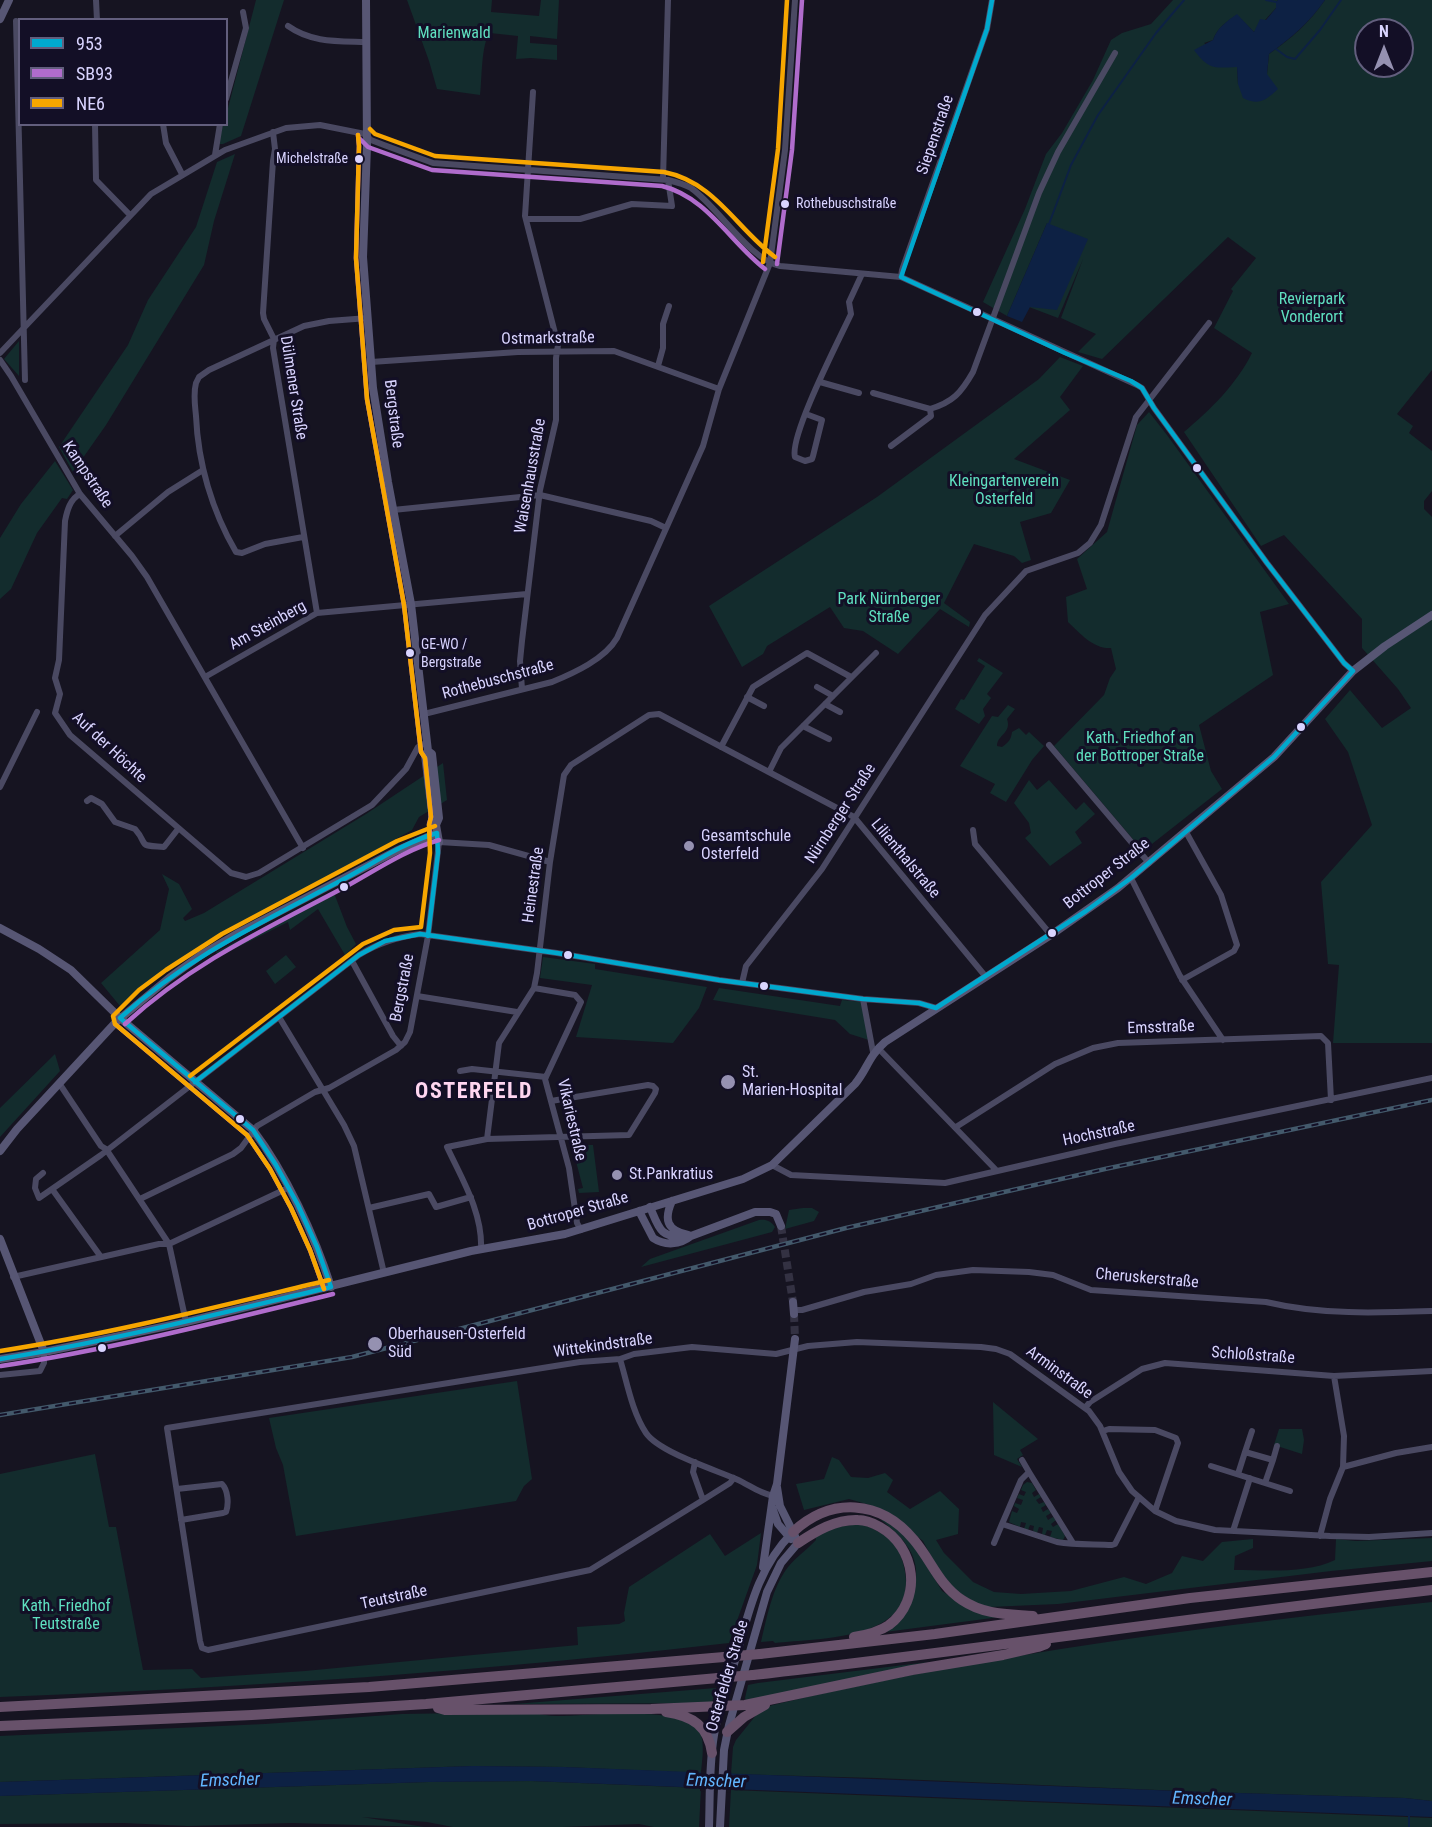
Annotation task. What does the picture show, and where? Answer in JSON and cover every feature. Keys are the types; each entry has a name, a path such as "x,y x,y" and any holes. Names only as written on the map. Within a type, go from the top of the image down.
{"highway":[{"path":"794,1538 808,1520 829,1510 847,1507 872,1510 894,1522 909,1534 940,1580 964,1602 980,1610 996,1614 1057,1617"},
{"path":"794,1538 832,1524 863,1520 874,1523 891,1534 900,1544 909,1563 911,1576 909,1593 904,1607 895,1619 875,1632 833,1640 822,1647"},
{"path":"0,1707 369,1687 760,1654 1200,1597 1432,1572"},
{"path":"0,1726 252,1715 426,1704 753,1675 1057,1639 1323,1602 1432,1590"},
{"path":"426,1704 445,1710 651,1709 735,1705 1026,1650 1057,1639"},
{"path":"727,1732 750,1713 781,1697"},
{"path":"651,1709 679,1714 695,1721 708,1736 712,1756"}],"main road":[{"path":"2,16 9,0"},
{"name":"Bergstraße","path":"366,0 365,134 367,146 363,257 371,362 376,413 411,604 427,746 425,755 432,819 437,833"},
{"name":"Bottroper Straße","path":"0,1359 186,1322 481,1250 546,1239 743,1179 772,1165 855,1084 876,1050 892,1036 1051,935 1131,878 1274,758 1353,671 1385,646 1432,615"},
{"path":"0,1151 17,1129 120,1018 169,978 213,948 403,848 437,833"},
{"path":"0,928 34,945 63,964 90,987 120,1018 253,1130 267,1150 304,1219 331,1287"},
{"path":"672,1200 667,1212 667,1221 674,1230 691,1236"},
{"path":"650,1207 658,1227 664,1233 676,1238 691,1236"},
{"path":"639,1211 649,1233 657,1241 669,1244 678,1243 691,1236 761,1211 776,1214 781,1226"},
{"path":"0,1239 44,1352"},
{"name":"Osterfelder Straße","path":"709,1827 712,1756 716,1728 762,1574 773,1496 777,1484 795,1339"},
{"name":"Osterfelder Straße","path":"777,1484 780,1506 794,1538"},
{"path":"772,1506 778,1524 794,1538"},
{"name":"Osterfelder Straße","path":"762,1574 774,1553 794,1538"},
{"name":"Osterfelder Straße","path":"720,1827 723,1759 727,1732 768,1588 794,1538"}],"street":[{"path":"96,0 97,18"},
{"path":"526,219 580,219 632,204 672,206 666,179 668,0"},
{"name":"Rothebuschstraße","path":"423,714 537,687 565,677 600,656 612,646 617,638 703,446 719,389 770,263 785,150 795,0"},
{"name":"Siepenstraße","path":"901,277 987,29 992,0"},
{"path":"228,92 246,28 243,12"},
{"path":"2,16 18,21"},
{"path":"288,26 298,33 321,40 366,42"},
{"path":"873,393 930,409 946,404 965,384 977,362 1040,193 1058,152 1115,53"},
{"name":"Waisenhausstraße","path":"522,689 520,661 541,482 556,420 556,351 558,345 526,219 533,92"},
{"path":"20,126 25,380"},
{"path":"95,126 96,180 130,215"},
{"path":"163,126 166,143 182,174"},
{"path":"214,155 220,126"},
{"path":"0,353 151,194 214,155 273,132 299,126 327,126 365,134 371,140 425,162 666,179 686,186 701,196 750,247 770,263 901,277 1142,388 1287,590 1344,663 1353,671"},
{"name":"Dülmener Straße","path":"273,132 275,149 263,313 274,339 273,348 317,613"},
{"path":"806,414 822,420 813,456 808,461 801,461 795,457 794,448 806,414 851,314 849,302 862,274"},
{"path":"658,366 663,350 663,324 669,306"},
{"path":"303,537 265,544 242,553 236,552 219,518 203,470 196,430 197,380 209,370 298,328 314,323 368,318"},
{"name":"Nürnberger Straße","path":"742,983 746,966 816,878 985,615 1026,571 1073,555 1083,550 1095,538 1133,424 1209,323"},
{"name":"Ostmarkstraße","path":"371,362 462,355 614,351 719,389"},
{"name":"Kampstraße","path":"0,360 80,494 147,577 303,848"},
{"path":"820,382 859,393"},
{"path":"891,446 931,416 930,409"},
{"path":"115,536 168,492 203,470"},
{"name":"Auf der Höchte","path":"80,494 68,508 65,520 59,660 55,678 60,694 55,712 70,735 231,873 246,877 259,873 376,801 406,769 418,747 427,746"},
{"path":"393,510 540,495 645,519 666,528"},
{"name":"Am Steinberg","path":"205,676 317,613 527,594"},
{"path":"721,747 753,687 807,653 851,677"},
{"path":"769,772 781,748 876,653"},
{"path":"818,687 833,696"},
{"path":"747,697 764,706"},
{"path":"825,704 840,712"},
{"path":"0,786 37,712"},
{"name":"Lilienthalstraße","path":"659,714 854,817 986,977"},
{"name":"Heinestraße","path":"487,1139 500,1040 534,988 562,778 571,765 649,715 659,714"},
{"path":"803,726 829,740"},
{"path":"1049,745 1149,863"},
{"path":"87,801 91,798 102,804 115,822 135,829 146,846 164,847 178,829"},
{"path":"973,830 975,844 1051,935"},
{"path":"1182,980 1234,951 1237,945 1221,895 1186,832"},
{"path":"437,833 550,862"},
{"name":"Bergstraße","path":"401,1046 410,1032 428,936 437,833"},
{"path":"1131,878 1182,980 1223,1040"},
{"path":"43,1173 36,1179 35,1188 39,1198 367,950 385,941 420,934 742,983 863,999 919,1003 936,1008"},
{"path":"140,1199 233,1154 241,1148 257,1126 401,1046 393,1036 352,961"},
{"name":"Vikariestraße","path":"534,988 575,995 580,1002 576,1016 546,1077 572,1184 580,1230"},
{"path":"417,996 517,1012"},
{"path":"863,999 876,1050 956,1127 997,1171"},
{"path":"279,1017 355,1147 384,1273"},
{"name":"Emsstraße","path":"956,1127 1055,1064 1084,1051 1118,1043 1323,1037 1328,1042 1331,1100"},
{"path":"460,1071 472,1068 546,1077"},
{"name":"Hochstraße","path":"772,1165 790,1175 937,1183 1432,1078"},
{"path":"59,1083 169,1244 186,1322"},
{"path":"481,1250 480,1232 471,1197 447,1146 487,1139 629,1135 655,1093 655,1087 648,1085 551,1101"},
{"path":"13,1277 159,1244 169,1244 288,1188"},
{"path":"52,1189 100,1257"},
{"path":"369,1208 429,1194 436,1207 471,1197"},
{"name":"Cheruskerstraße","path":"794,1309 802,1310 864,1292 911,1284 936,1275 973,1270 1053,1275 1091,1290 1266,1302 1293,1308 1341,1312 1432,1311"},
{"name":"Arminstraße","path":"794,1349 857,1342 996,1349 1018,1359 1085,1408 1103,1431 1119,1472 1139,1497 1155,1511 1186,1524 1233,1531 1320,1536 1369,1537 1432,1533"},
{"name":"Wittekindstraße","path":"167,1428 580,1362 620,1359 634,1354 692,1347 776,1354 794,1349"},
{"path":"0,1375 40,1371 44,1363 44,1352"},
{"path":"620,1359 635,1408 646,1434 658,1444 734,1478 760,1494 773,1496"},
{"name":"Schloßstraße","path":"1085,1408 1090,1402 1142,1369 1159,1364 1334,1376 1432,1371"},
{"path":"1320,1536 1330,1499 1343,1467 1344,1437 1334,1376"},
{"name":"Teutstraße","path":"167,1428 200,1641 202,1648 208,1650 591,1570 730,1483 734,1478"},
{"path":"1103,1431 1110,1429 1155,1430 1176,1438 1178,1443 1155,1511"},
{"path":"1238,1474 1252,1431"},
{"path":"1265,1483 1277,1446"},
{"path":"1343,1467 1432,1447"},
{"path":"1245,1452 1272,1461"},
{"path":"1022,1460 1073,1543"},
{"path":"695,1462 693,1473 703,1500"},
{"path":"1211,1466 1290,1491"},
{"path":"994,1543 1022,1480 1029,1473"},
{"path":"1233,1531 1250,1479"},
{"path":"177,1489 219,1483 224,1485 227,1497 227,1509 223,1513 181,1520"},
{"path":"1002,1524 1057,1542 1116,1543 1139,1497"}],"green space":[{"path":"256,0 284,0 241,136 218,144 223,126 228,126 228,108"},
{"name":"Marienwald","path":"407,0 492,0 491,12 539,16 541,0 559,0 557,39 530,36 530,43 557,45 557,60 516,59 518,36 490,33 483,53 480,95 437,89"},
{"name":"Revierpark Vonderort","path":"1173,0 1278,0 1276,8 1254,32 1237,15 1220,28 1213,40 1204,43 1237,67 1238,84 1267,74 1269,54 1300,30 1325,0 1432,0 1432,370 1397,414 1413,426 1409,433 1432,451 1432,491 1424,501 1424,509 1432,517 1432,1043 1333,1043 1339,965 1328,964 1321,882 1372,825 1348,752 1325,719 1350,690 1382,728 1411,708 1398,689 1362,648 1362,619 1284,535 1261,546 1184,432 1222,396 1246,365 1252,353 1214,328 1233,291 1231,289 1256,258 1228,237 1102,359 1078,352 1096,334 1061,318 1083,259 1058,318 1029,307 1047,223 1007,316 983,302 1025,209 1046,154 1062,133 1093,80 1111,40 1122,33 1151,24"},
{"path":"235,154 214,221 204,265 106,425 73,472 59,447 128,345 148,300 196,227 217,162"},
{"path":"19,341 19,376 4,359"},
{"path":"1060,357 1083,366 1060,397 1070,410 1014,459 1070,480 1051,513 1020,522 1031,560 1022,563 1014,556 974,544 944,603 970,622 969,627 940,609 898,654 863,631 844,628 830,607 767,646 763,654 742,667 709,606 877,497 1039,379"},
{"name":"Kath. Friedhof an der Bottroper Straße","path":"1149,412 1289,604 1260,612 1273,675 1199,725 1211,771 1222,789 1143,851 1054,746 1104,695 1116,669 1111,648 1093,643 1068,622 1066,597 1087,589 1077,559 1107,532 1137,425"},
{"path":"55,461 73,490 67,499 62,498 37,533 11,589 0,599 0,538 21,504"},
{"path":"979,658 1003,673 987,694 991,698 983,709 985,716 979,724 955,709 961,699 964,700 985,666 977,661"},
{"path":"1008,705 1015,709 1007,719 1008,728 999,739 997,746 1002,747 1006,744 1012,732 1019,728 1026,735 1029,732 1044,746 1032,760 1006,802 990,793 995,784 960,766 992,716 998,717"},
{"path":"443,763 447,800 419,817 412,830 210,942 161,972 120,1006 101,983 160,930 169,889 162,874 179,884 192,909 183,918 185,921 204,913 366,814"},
{"path":"1029,780 1037,790 1049,780 1076,810 1084,802 1095,814 1075,832 1082,843 1050,866 1025,838 1031,833 1029,823 1014,803"},
{"path":"334,893 356,944 345,955 318,909 290,930 288,922 218,957 216,952 322,896"},
{"path":"286,955 296,967 275,984 266,971"},
{"path":"543,957 595,964 595,969 707,987 699,1008 673,1043 576,1037 592,985 540,978"},
{"path":"719,988 840,1006 842,1000 863,1002 869,1040 850,1034 835,1020 713,1000"},
{"path":"55,1054 60,1071 0,1137 0,1108"},
{"path":"577,1140 593,1145 599,1192 579,1193 578,1189 583,1188 573,1150 574,1144 579,1143"},
{"path":"812,1208 819,1212 814,1221 785,1229 789,1210"},
{"path":"759,1220 772,1223 775,1227 772,1232 641,1267 650,1259"},
{"path":"517,1381 532,1479 524,1486 516,1501 296,1536 283,1465 276,1448 269,1418"},
{"path":"993,1402 1038,1439 1020,1450 1023,1455 1017,1459 1022,1467 994,1455"},
{"path":"1279,1429 1302,1429 1304,1440 1302,1454 1274,1445"},
{"name":"Kath. Friedhof Teutstraße","path":"95,1454 109,1527 116,1527 143,1670 192,1669 201,1678 305,1671 578,1645 577,1627 619,1624 625,1621 624,1613 629,1587 710,1534 725,1556 761,1533 757,1565 729,1643 547,1662 365,1677 182,1689 0,1697 0,1474"},
{"path":"832,1457 839,1460 851,1477 868,1478 885,1473 893,1480 887,1492 910,1509 940,1491 959,1509 958,1534 936,1540 944,1553 973,1582 994,1592 1021,1594 1071,1591 1124,1577 1146,1584 1172,1573 1182,1556 1203,1561 1222,1542 1253,1539 1253,1548 1235,1556 1234,1570 1286,1570 1324,1564 1335,1560 1336,1539 1356,1541 1432,1538 1432,1561 1058,1604 989,1607 975,1603 954,1589 936,1565 923,1541 896,1519 870,1505 849,1499 804,1510 796,1484 824,1479"},
{"path":"1027,1482 1032,1483 1036,1490 1032,1493 1034,1497 1039,1494 1041,1497 1036,1500 1039,1504 1044,1502 1046,1505 1041,1508 1043,1512 1048,1509 1051,1513 1046,1516 1048,1520 1053,1517 1056,1520 1051,1524 1053,1527 1058,1524 1065,1536 1063,1540 1050,1537 1052,1531 1047,1530 1045,1535 1042,1534 1043,1528 1039,1527 1037,1533 1033,1531 1034,1526 1030,1525 1028,1530 1024,1529 1026,1523 1021,1522 1020,1527 1009,1522 1012,1511 1017,1513 1019,1509 1014,1506 1015,1503 1021,1505 1023,1500 1017,1498 1019,1494 1024,1496 1026,1492 1021,1490"},
{"path":"881,1520 900,1531 916,1548 942,1591 961,1603 1000,1617 885,1632 914,1584 916,1570 907,1545"},
{"path":"863,1524 880,1532 892,1542 903,1562 905,1595 896,1612 881,1623 861,1632 839,1637 775,1643 773,1641 761,1642 774,1593 782,1575 794,1560 816,1540 815,1536 832,1527"},
{"path":"1432,1602 1432,1801 1405,1798 731,1774 733,1747 736,1740 761,1709 773,1705 936,1670 1101,1643 1183,1631"},
{"path":"928,1662 746,1701 745,1698 748,1685 758,1683"},
{"path":"716,1688 712,1703 514,1704"},
{"path":"530,1712 555,1716 656,1715 691,1723 702,1736 701,1773 473,1766 0,1782 0,1736 265,1724 402,1714"},
{"path":"531,1781 701,1788 699,1827 654,1827 639,1824 453,1827 427,1822 362,1817 424,1827 292,1823 188,1826 124,1823 0,1824 0,1796 428,1782"},
{"path":"731,1790 1432,1818 1432,1827 729,1827"}],"water":[{"path":"1278,0 1325,0 1299,30 1269,54 1267,74 1278,89 1262,101 1254,102 1243,98 1238,84 1237,67 1212,66 1194,50 1213,40 1220,28 1237,14 1254,32 1260,19 1266,20 1276,8"},
{"path":"1047,223 1088,239 1057,310 1030,307 1022,322 1007,316"},
{"name":"Emscher","path":"473,1766 564,1767 1405,1798 1432,1801 1432,1817 531,1781 428,1782 0,1796 0,1782"}],"pier":[{"path":"701,1770 731,1771 730,1793 700,1791"}],"waterway":[{"path":"1049,224 1071,165 1098,115 1156,33 1184,0"},
{"path":"1266,0 1276,2"},
{"path":"1276,49 1287,57 1295,59 1320,30 1341,0"},
{"path":"1409,1815 1409,1827"}],"tunnel":[{"path":"781,1226 793,1302"},
{"path":"794,1314 795,1339"}],"railway":[{"path":"0,1415 352,1357 846,1228 1105,1169 1432,1100"}],"transit line":[{"name":"NE6","path":"763,262 778,149 787,0"},
{"name":"SB93","path":"777,264 792,150 802,0"},
{"name":"953","path":"901,277 987,29 992,0"},
{"name":"NE6","path":"370,129 375,134 435,156 664,172 682,177 697,185 724,207 775,257"},
{"name":"SB93","path":"358,135 356,258 367,399 404,605 421,752 425,758 431,817 430,834"},
{"name":"NE6","path":"190,1076 363,944 394,930 421,927 430,853 431,817 404,605 367,399 356,258 358,135"},
{"name":"SB93","path":"360,139 368,147 432,170 662,186 678,192 705,210 765,269"},
{"name":"953","path":"901,277 1142,388 1154,408 1267,563 1344,663 1353,671"},
{"name":"953","path":"936,1008 1086,911 1131,878 1274,757 1353,671"},
{"name":"NE6","path":"324,1289 291,1208 270,1169 247,1135 115,1024 113,1016 139,990 222,934 397,841 435,826"},
{"name":"953","path":"331,1287 317,1247 298,1205 253,1130 120,1018 173,976 227,942 400,848 437,833 438,853 428,936"},
{"name":"SB93","path":"125,1024 177,982 231,948 402,855 439,840"},
{"name":"953","path":"195,1082 359,955 385,941 420,934 557,953 719,980 863,999 919,1003 936,1008"},
{"name":"SB93","path":"115,1024 247,1135 270,1169 291,1208 324,1289"},
{"name":"NE6","path":"0,1351 124,1328 329,1280"},
{"name":"953","path":"0,1359 125,1335 331,1287"},
{"name":"SB93","path":"1,1366 126,1343 333,1294"}],"place":[{"name":"Michelstraße","path":"359,159"},
{"name":"Rothebuschstraße","path":"785,204"},
{"name":"GE-WO / Bergstraße","path":"410,653"},
{"name":"Gesamtschule Osterfeld","path":"689,846"},
{"name":"St. Marien-Hospital","path":"728,1082"},
{"name":"St.Pankratius","path":"617,1175"},
{"name":"Oberhausen-Osterfeld Süd","path":"375,1344"}],"district":[{"name":"OSTERFELD","path":"474,1092"}],"park label":[{"name":"Kleingartenverein Osterfeld","path":"1004,491"},
{"name":"Park Nürnberger Straße","path":"889,609"}]}
